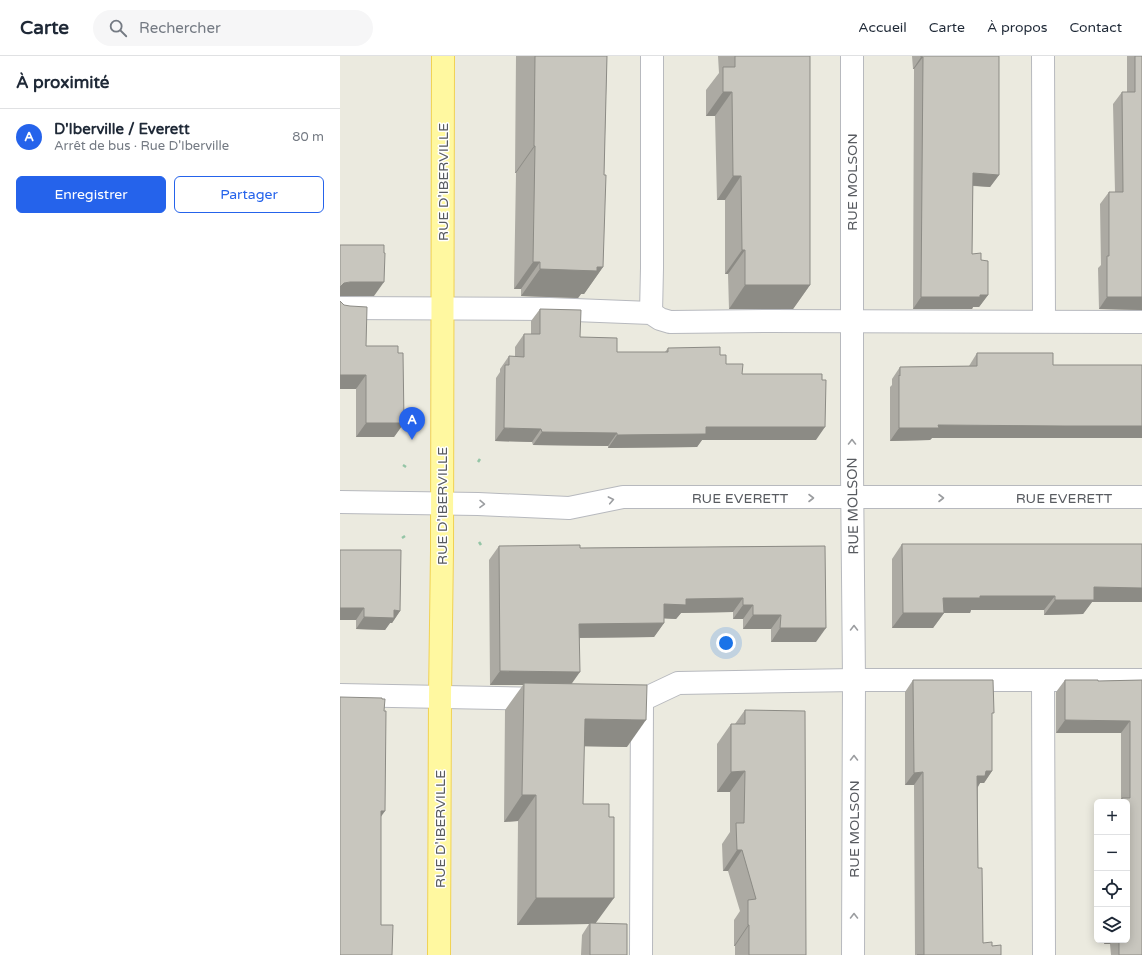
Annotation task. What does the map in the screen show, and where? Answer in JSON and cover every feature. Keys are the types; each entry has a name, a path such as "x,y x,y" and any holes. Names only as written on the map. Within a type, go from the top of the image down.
{"main road":[{"name":"RUE D'IBERVILLE","path":"439,955 440,697 443,504 443,56"}],"street":[{"path":"651,313 652,56"},
{"name":"RUE MOLSON","path":"852,56 854,955"},
{"path":"1043,56 1044,321"},
{"path":"340,308 549,309 651,313 660,319 670,322 1142,322"},
{"name":"RUE EVERETT","path":"340,502 485,504 569,508 623,497 1142,498"},
{"path":"594,699 642,700 678,683 854,680 1142,680"},
{"path":"1043,681 1044,955"},
{"path":"340,695 562,699"},
{"path":"641,955 642,700"}],"path":[{"path":"403,464 406,467"}],"building":[{"path":"535,56 607,56 604,175 606,175 603,267 597,267 597,271 540,269 540,262 533,262"},
{"path":"735,56 810,56 810,285 745,285 745,250 742,250 741,176 733,176 732,92 723,92 723,67 735,67"},
{"path":"921,56 999,56 999,175 973,173 972,254 981,253 981,260 988,261 988,295 980,295 980,297 921,297 923,57"},
{"path":"1135,56 1142,56 1142,297 1107,297 1107,256 1109,256 1109,192 1123,192 1122,92 1135,92"},
{"path":"340,245 384,245 384,282 350,282 344,283 340,287"},
{"path":"340,301 344,305 367,307 366,346 398,346 398,353 403,353 404,423 366,423 366,375 340,375"},
{"path":"540,309 581,310 580,337 617,338 617,352 668,352 668,348 720,347 720,355 726,355 726,364 743,364 742,374 822,374 822,380 826,380 825,427 706,427 706,434 617,435 617,433 542,432 541,429 504,428 505,365 509,365 509,356 524,357 524,334 540,334"},
{"path":"977,353 1053,353 1053,365 1142,365 1142,426 938,425 939,428 899,428 900,367 977,366"},
{"path":"902,544 1142,544 1142,588 1094,587 1094,600 1055,600 1055,596 980,596 980,598 943,598 944,613 903,613"},
{"path":"580,545 580,548 825,546 826,628 780,628 781,615 753,615 753,605 743,605 743,598 686,599 686,605 664,604 664,623 579,624 580,672 500,671 499,546"},
{"path":"340,550 401,550 400,611 394,610 394,618 364,617 364,608 340,608"},
{"path":"913,680 993,680 994,713 992,713 992,771 986,771 985,776 977,776 978,868 982,868 983,943 992,942 992,946 1001,945 1001,955 924,955 923,772 914,773"},
{"path":"1065,680 1142,680 1142,955 1119,955 1119,943 1130,943 1130,799 1122,798 1130,798 1130,721 1065,720"},
{"path":"524,683 647,685 646,720 585,719 583,804 609,804 609,817 614,817 614,898 536,898 536,795 522,795"},
{"path":"340,697 385,699 385,811 381,811 381,925 393,925 392,955 340,955"},
{"path":"745,710 805,711 806,955 749,955 748,900 756,899 742,850 737,850 736,823 744,823 745,771 731,772 731,724 745,724"},
{"path":"590,923 627,924 627,955 590,955"}],"place":[{"name":"D'Iberville / Everett","path":"412,440"}]}
